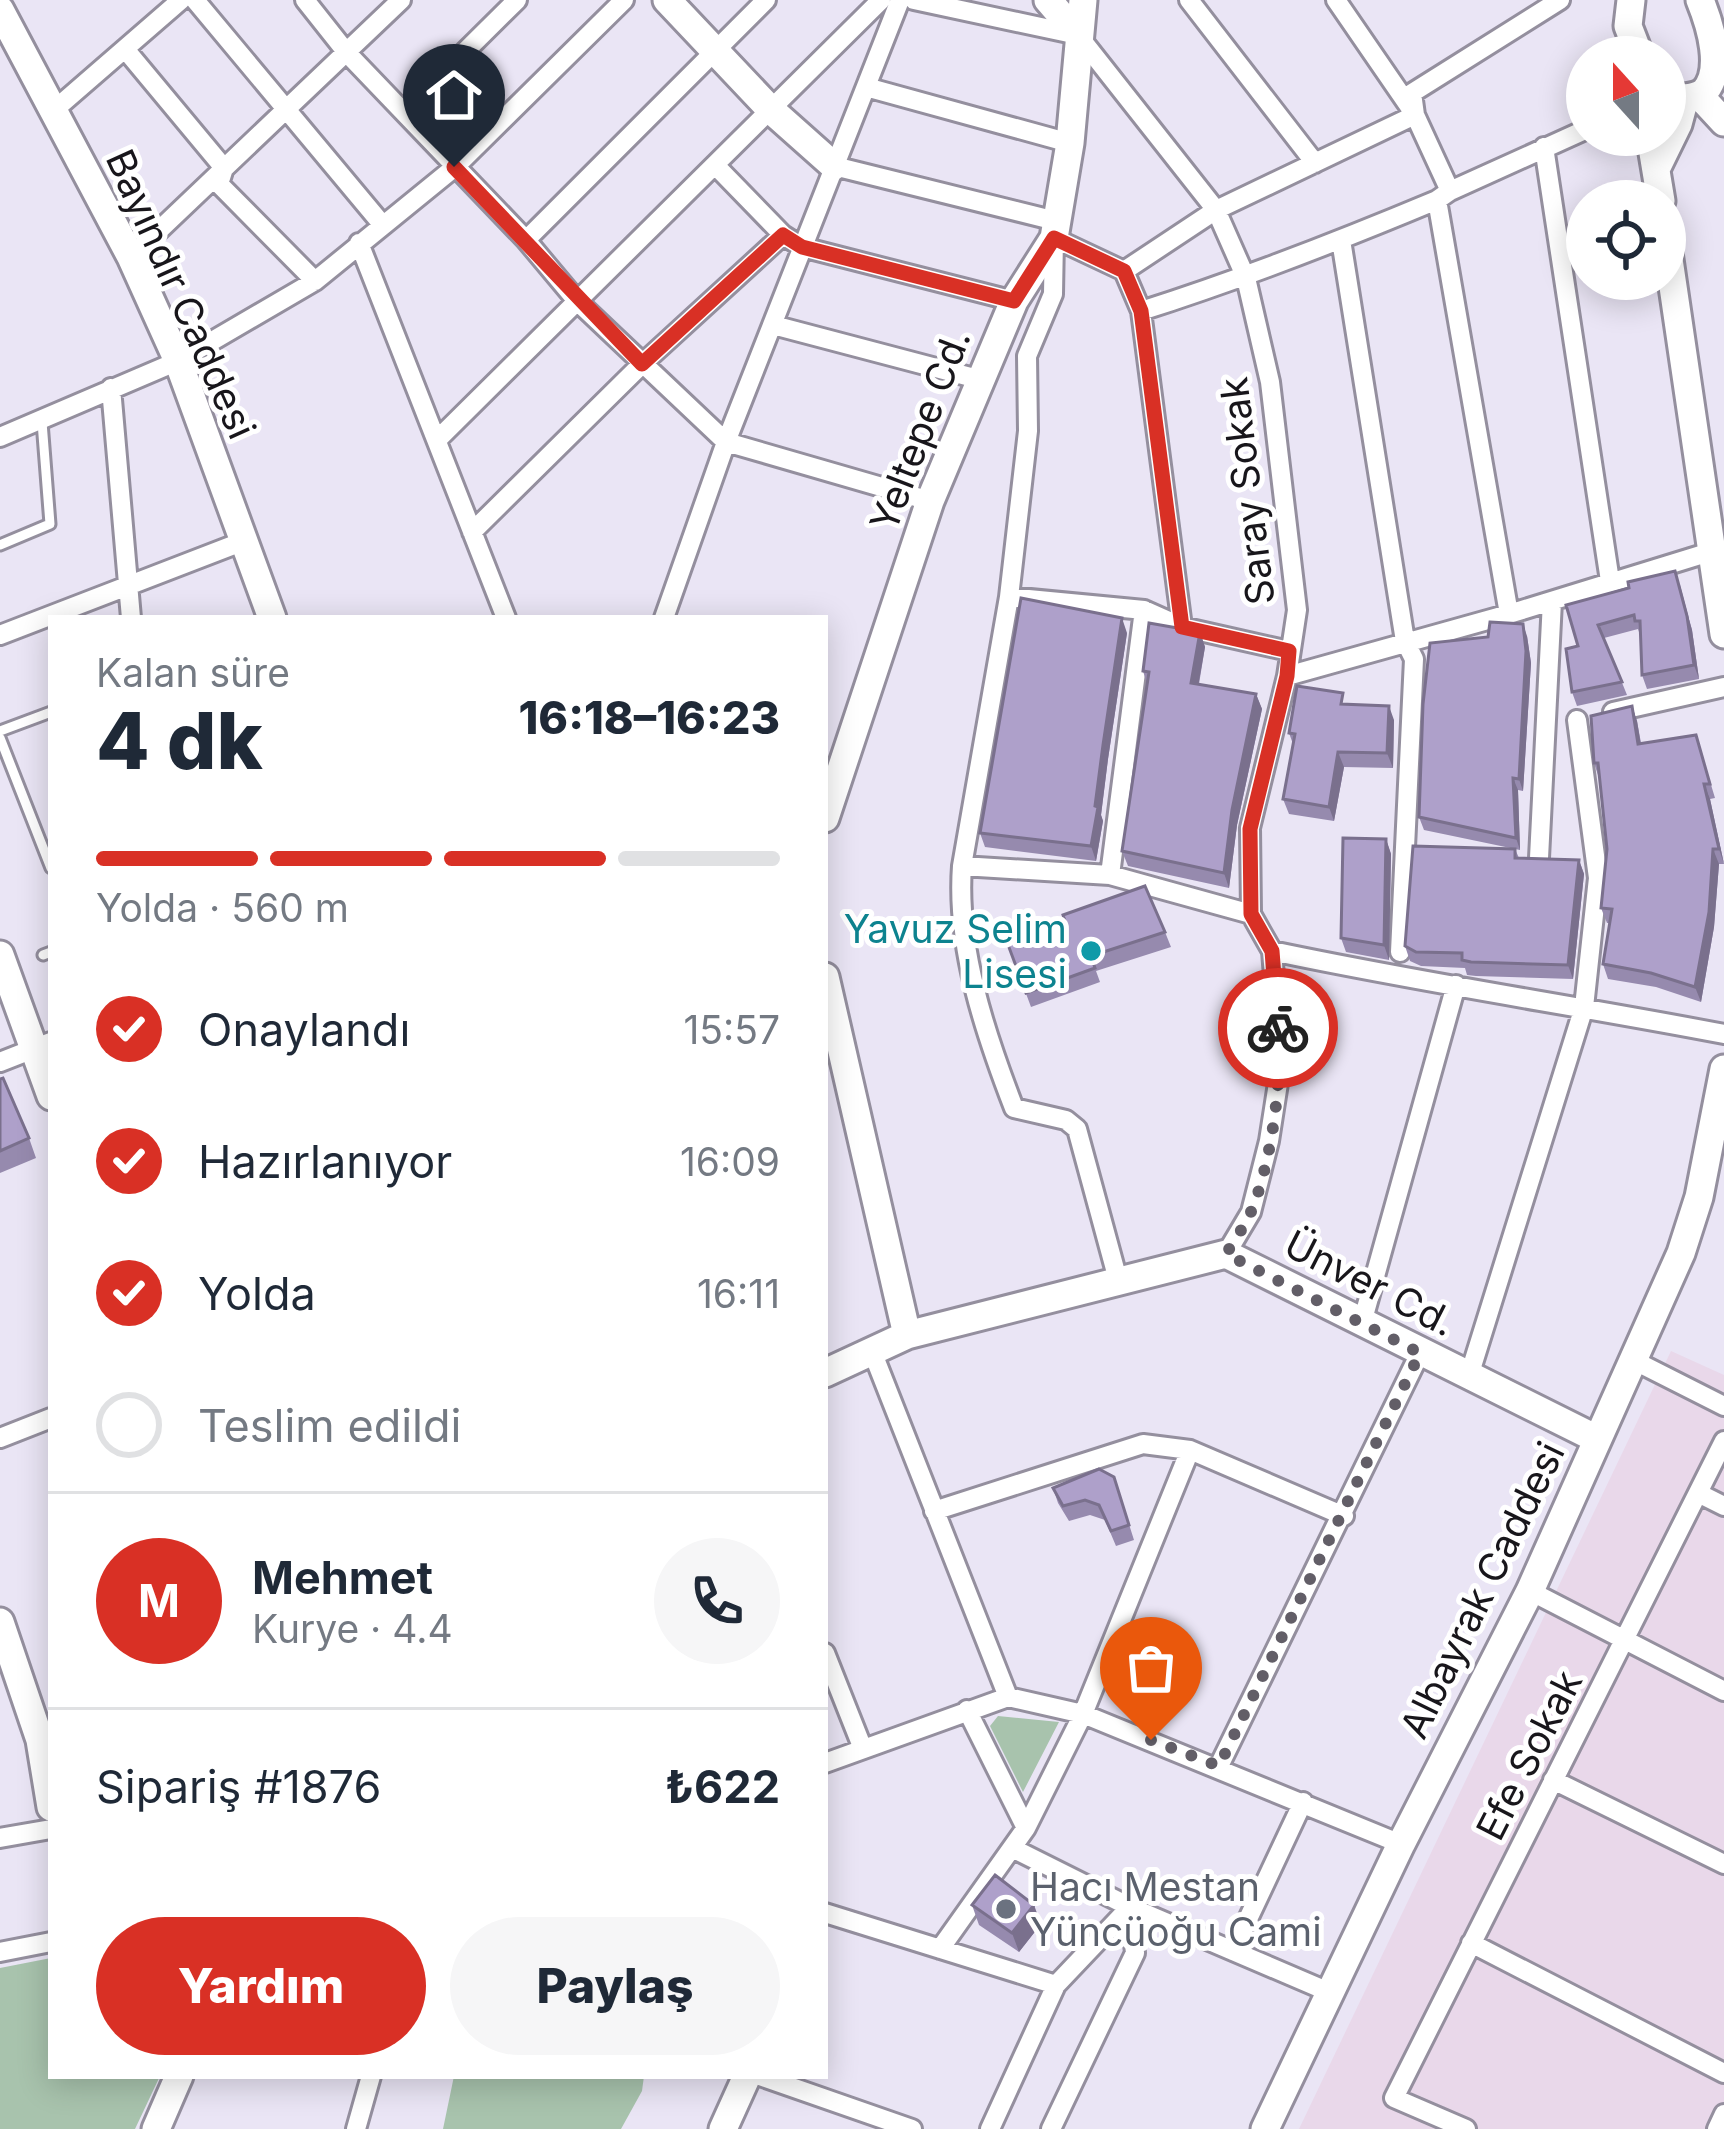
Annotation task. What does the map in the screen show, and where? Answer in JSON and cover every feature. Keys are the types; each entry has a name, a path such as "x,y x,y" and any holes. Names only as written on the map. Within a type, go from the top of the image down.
{"street":[{"path":"53,111 181,0"},
{"path":"195,0 381,223"},
{"path":"305,0 346,53 526,240 578,301 726,442 930,501"},
{"path":"130,257 401,0"},
{"path":"404,112 517,0"},
{"path":"0,437 178,361 315,280 454,167 624,0"},
{"path":"667,0 770,109 834,166 1055,230 1124,271 1141,311 1182,627"},
{"path":"526,240 766,0"},
{"path":"437,440 881,0"},
{"path":"665,615 726,442 900,0"},
{"path":"914,0 1078,35"},
{"path":"1048,0 1078,35"},
{"name":"Yeltepe Cd.","path":"828,808 930,501 978,379 1014,301 1055,230 1070,143 1083,0"},
{"path":"1189,0 1316,163"},
{"path":"1336,0 1415,116"},
{"path":"1509,614 1444,196 1415,116 1412,93 1560,0"},
{"path":"1686,95 1715,82 1721,46 1700,0"},
{"path":"1626,3 1632,36"},
{"name":"Bayındır Caddesi","path":"0,10 130,257 178,361 271,615"},
{"name":"Saray Sokak","path":"1078,35 1216,210 1246,278 1270,382 1288,529 1297,610 1287,676 1250,829 1251,914 1272,951 1281,1064 1251,1212 1226,1254"},
{"path":"125,49 224,168"},
{"path":"866,87 1070,143"},
{"path":"1686,98 1724,122"},
{"path":"1124,271 1216,210 1415,116"},
{"path":"1141,311 1246,278 1341,240 1566,138"},
{"path":"1544,147 1610,581"},
{"path":"1654,156 1657,180"},
{"path":"1656,169 1662,156"},
{"path":"715,165 783,235 802,247 1014,301"},
{"path":"224,168 219,184 315,280"},
{"path":"1055,230 1053,294 1027,356 1028,431 1009,597 962,866 959,909 994,1055 1014,1108 1066,1120 1077,1129 1118,1280"},
{"path":"472,532 642,364 783,235"},
{"path":"1341,240 1405,641 1414,659 1400,952"},
{"path":"359,243 505,615"},
{"path":"1675,300 1724,634"},
{"path":"772,325 978,379"},
{"path":"111,388 130,615"},
{"path":"51,615 244,541"},
{"path":"1287,676 1710,551"},
{"path":"1009,597 1144,610 1182,627 1289,651"},
{"path":"1539,858 1552,601"},
{"path":"1110,875 1144,610"},
{"path":"0,635 48,616"},
{"path":"1545,728 1724,687"},
{"path":"1469,1376 1583,1007 1598,878 1577,720"},
{"path":"962,866 1110,875 1251,914"},
{"path":"1272,951 1724,1034"},
{"path":"0,955 42,1045 48,1079"},
{"path":"1362,1323 1456,986"},
{"path":"828,990 907,1335"},
{"path":"0,1062 42,1045"},
{"name":"Albayrak Caddesi","path":"1265,2129 1401,1844 1530,1591 1681,1253 1699,1198 1724,1069"},
{"name":"Ünver Cd.","path":"828,1372 907,1335 1226,1254 1597,1439"},
{"path":"872,1351 1008,1697"},
{"path":"1219,1766 1420,1353"},
{"path":"1633,1360 1724,1406"},
{"path":"0,1438 48,1419"},
{"name":"Efe Sokak","path":"1466,2129 1394,2098 1724,1441"},
{"path":"934,1511 1143,1444 1190,1450 1344,1516"},
{"path":"940,1949 1026,1828 1083,1714 1190,1450"},
{"path":"1698,1493 1724,1506"},
{"path":"1530,1591 1724,1691"},
{"path":"0,1622 40,1739 48,1788"},
{"path":"828,1661 863,1749"},
{"path":"828,1762 1008,1697 1083,1714 1401,1844"},
{"path":"967,1710 1026,1828"},
{"path":"1553,1780 1724,1864"},
{"path":"1233,1951 1303,1802"},
{"path":"0,1838 48,1830"},
{"path":"1012,1848 1130,1907 1329,1992"},
{"path":"990,2129 1056,1985 1130,1907"},
{"path":"1051,2129 1135,1953 1130,1907"},
{"path":"828,1914 1056,1985"},
{"path":"0,1952 48,1943"},
{"path":"1472,1943 1724,2073"},
{"path":"156,2129 178,2079"},
{"path":"356,2129 370,2079"},
{"path":"723,2129 746,2079"},
{"path":"769,2079 912,2129"},
{"path":"1717,2129 1724,2114"}],"lane":[{"path":"0,545 50,524 41,419"},
{"path":"48,715 0,735 48,860"}],"shaded area":[{"path":"1671,1351 1724,1375 1724,2129 1299,2129"}],"green space":[{"path":"998,1716 1059,1722 1023,1792 990,1726"},
{"path":"48,1959 48,2079 159,2079 135,2129 0,2129 0,1968"},
{"path":"453,2079 644,2079 621,2129 443,2129"}],"building":[{"path":"1675,571 1694,665 1642,675 1640,621 1634,615 1598,625 1622,682 1572,692 1566,649 1578,646 1566,605"},
{"path":"1021,598 1122,618 1091,846 980,833"},
{"path":"1490,622 1523,624 1526,651 1519,779 1513,778 1516,838 1419,817 1430,643 1488,637"},
{"path":"1149,623 1200,632 1191,683 1256,694 1224,873 1122,851 1149,672 1143,671"},
{"path":"1297,686 1343,693 1341,704 1389,706 1387,753 1338,752 1329,807 1283,799 1295,734 1289,733"},
{"path":"1632,706 1638,744 1696,735 1710,784 1704,784 1719,849 1713,849 1709,912 1695,987 1603,964 1612,909 1601,908 1607,849 1591,716"},
{"path":"1343,838 1386,839 1384,945 1341,938"},
{"path":"1413,846 1515,849 1515,858 1579,860 1568,965 1471,962 1462,960 1462,953 1416,952 1405,946"},
{"name":"Yavuz Selim Lisesi","path":"1145,886 1165,932 1091,956 1095,968 1026,993 1007,942 1065,921 1063,915"},
{"path":"0,1079 29,1138 0,1151"},
{"path":"1099,1469 1114,1477 1129,1525 1111,1531 1099,1505 1085,1500 1063,1506 1053,1488"},
{"path":"995,1875 1034,1905 1012,1933 972,1905"}],"way so far":[{"path":"1151,1740 1219,1766 1420,1353 1226,1254 1251,1212 1269,1141 1281,1064 1278,1028"}],"place":[{"name":"Yavuz Selim Lisesi","path":"1091,951"},
{"name":"Hacı Mestan Yüncüoğu Cami","path":"1006,1909"}],"route":[{"path":"454,167 642,364 783,235 802,247 1014,301 1054,238 1124,271 1141,311 1182,627 1289,651 1250,829 1251,914 1272,951 1278,1028"}]}
